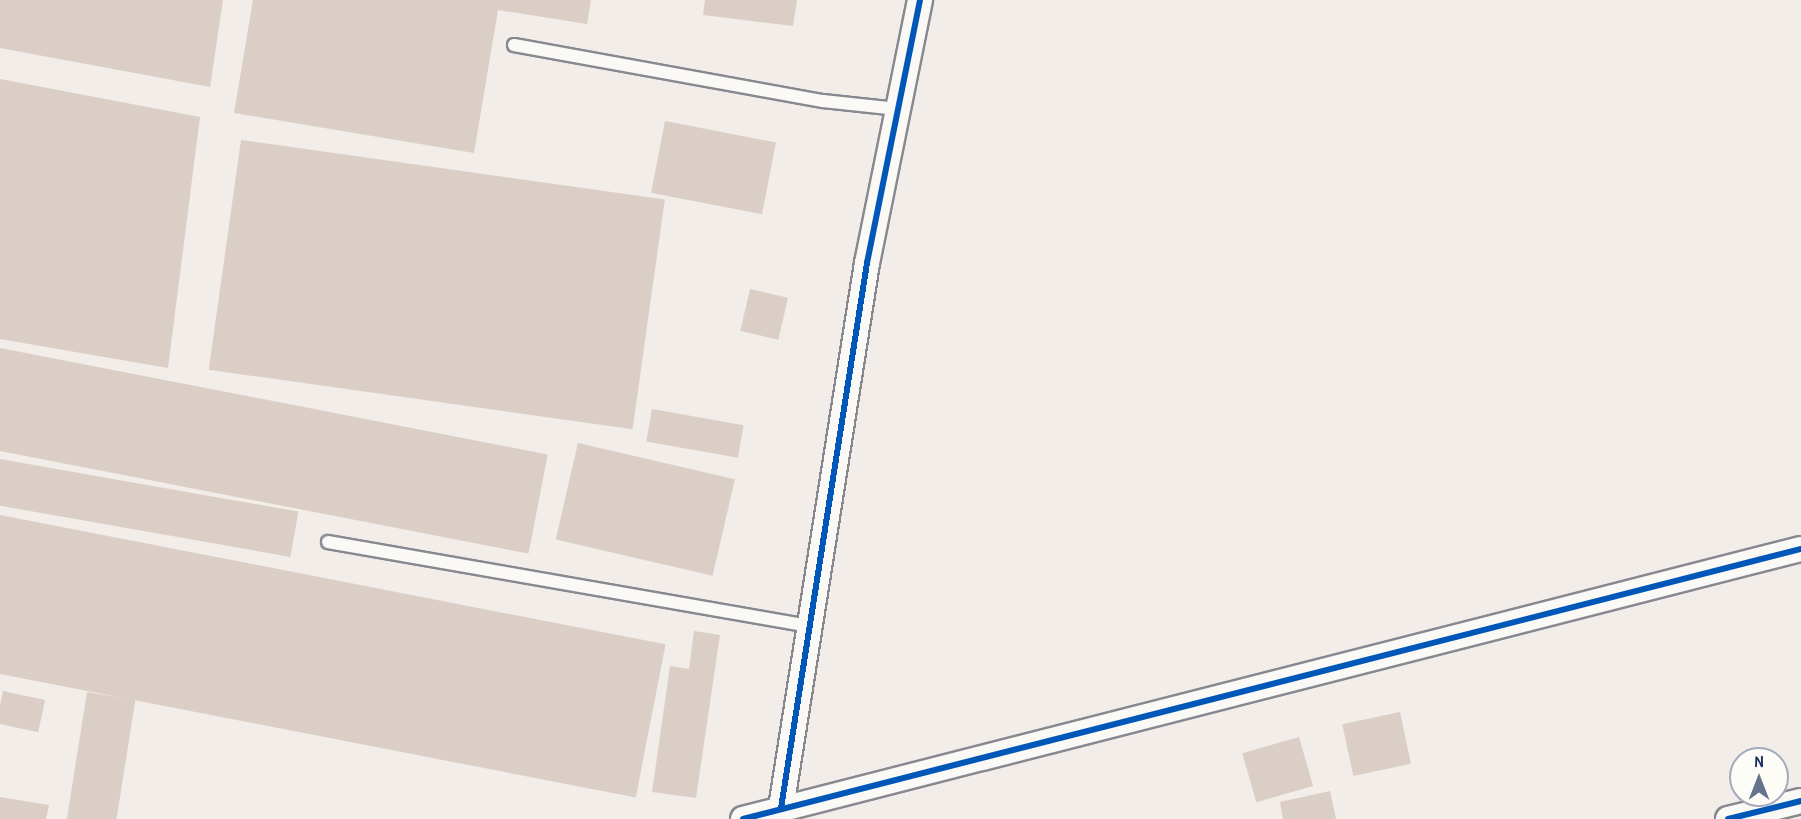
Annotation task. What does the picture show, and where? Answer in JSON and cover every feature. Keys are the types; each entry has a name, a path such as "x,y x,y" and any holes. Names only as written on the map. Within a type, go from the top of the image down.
{"street":[{"path":"781,808 867,264 920,0"},
{"path":"743,819 1801,549"},
{"path":"1728,819 1801,801"}],"lane":[{"path":"514,45 823,101 898,109"},
{"path":"328,542 810,626"}],"building":[{"path":"0,0 223,0 210,87 0,48"},
{"path":"253,0 591,0 587,24 498,10 474,153 234,113"},
{"path":"705,0 797,0 793,26 703,15"},
{"path":"0,79 200,117 168,368 0,339"},
{"path":"665,121 776,143 762,214 651,193"},
{"path":"241,140 665,200 633,429 209,370"},
{"path":"750,289 788,298 778,340 740,331"},
{"path":"0,348 548,454 528,554 0,451"},
{"path":"652,409 744,425 738,458 646,441"},
{"path":"578,443 735,479 713,576 556,539"},
{"path":"0,459 298,512 290,557 0,506"},
{"path":"0,515 666,644 636,798 0,674"},
{"path":"694,631 720,635 696,798 652,792 670,666 689,669"},
{"path":"3,691 45,700 38,732 0,724"},
{"path":"87,692 135,700 116,819 67,819"},
{"path":"1400,712 1411,764 1353,776 1342,724"},
{"path":"1299,737 1313,786 1256,802 1242,753"},
{"path":"1330,791 1336,819 1283,819 1280,802"},
{"path":"0,797 49,805 46,819 0,819"}],"cycle path":[{"path":"781,808 867,263 920,0"},
{"path":"743,819 1801,549"},
{"path":"1728,819 1801,801"}]}
